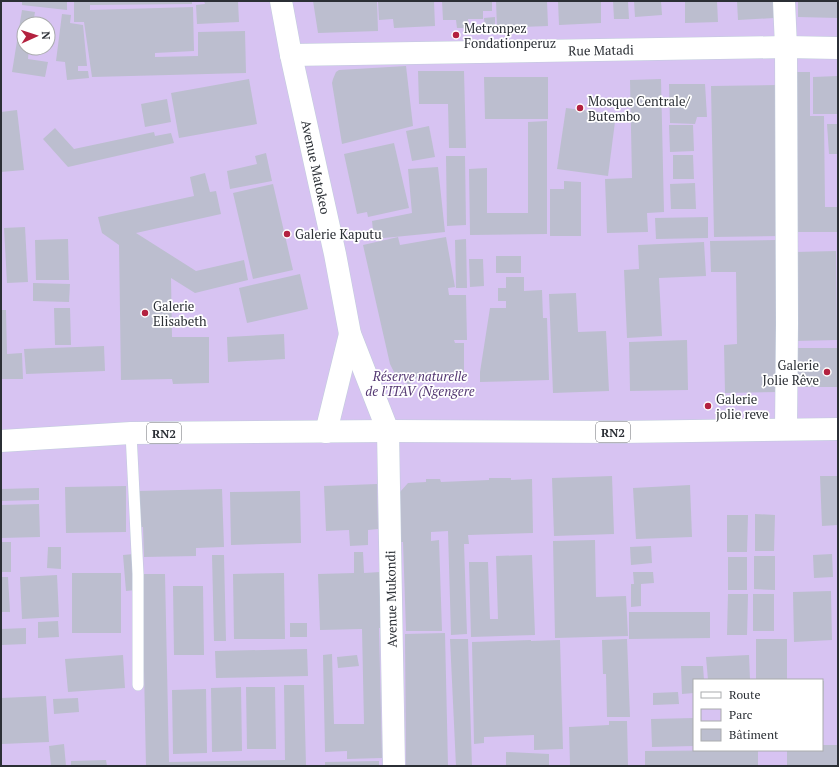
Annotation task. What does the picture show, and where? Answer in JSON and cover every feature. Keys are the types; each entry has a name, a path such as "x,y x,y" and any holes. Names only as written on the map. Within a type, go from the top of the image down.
{"main road":[{"name":"Avenue Matokeo","path":"282,1 291,55 333,246 350,334"},
{"path":"784,1 786,47 786,429"},
{"name":"Rue Matadi","path":"291,55 786,47 838,48"},
{"path":"350,334 388,431"},
{"path":"326,432 350,334"},
{"name":"RN2","path":"1,441 131,434 388,431 619,432 838,429"},
{"name":"Avenue Mukondi","path":"388,431 394,766"}],"lane":[{"path":"131,434 138,580 138,685"}],"green space":[{"name":"Réserve naturelle de l'ITAV (Ngengere","path":"1,1 838,1 838,766 1,766"}],"building":[{"path":"22,1 67,1 67,10 22,5"},
{"path":"74,1 192,1 192,4 90,5 90,10 193,7 194,51 155,53 155,57 198,56 198,32 245,31 246,73 92,77 84,22 74,22"},
{"path":"204,1 238,1 239,22 197,24 196,5 205,4"},
{"path":"313,1 377,1 378,31 318,33"},
{"path":"378,1 434,1 435,26 394,28 393,19 379,20"},
{"path":"442,1 492,1 492,11 483,11 483,19 468,19 469,28 457,28 456,20 443,20"},
{"path":"496,1 547,1 548,26 497,28"},
{"path":"558,1 601,1 601,23 559,25"},
{"path":"613,1 628,1 629,19 614,19"},
{"path":"634,1 661,1 662,15 635,17"},
{"path":"685,1 717,1 718,22 685,23"},
{"path":"737,1 774,1 774,18 738,20"},
{"path":"798,1 838,1 838,18 798,17"},
{"path":"22,10 35,12 34,16 21,16"},
{"path":"62,14 71,15 70,23 83,25 87,66 78,66 78,71 88,71 89,78 67,80 65,62 56,61"},
{"path":"495,17 495,28 485,28 484,18"},
{"path":"16,47 16,56 28,56 28,59 48,62 45,77 12,72"},
{"path":"406,66 413,126 342,144 332,83 336,72 339,70"},
{"path":"418,71 464,71 466,148 449,148 448,104 419,104"},
{"path":"791,72 810,72 810,116 824,116 825,207 838,207 838,232 792,232"},
{"path":"838,76 838,114 813,114 813,77"},
{"path":"484,77 548,77 548,119 485,119"},
{"path":"249,79 257,124 179,138 171,93"},
{"path":"661,79 664,212 647,213 648,232 607,233 605,179 632,178 630,80"},
{"path":"669,84 705,84 707,117 697,117 695,124 670,123"},
{"path":"777,85 780,236 714,237 711,86"},
{"path":"167,99 171,122 145,127 141,104"},
{"path":"566,108 616,114 608,176 557,169"},
{"path":"17,110 24,170 1,172 1,112"},
{"path":"547,121 547,234 470,235 469,169 487,168 487,213 528,213 528,122"},
{"path":"827,124 838,124 838,154 829,154"},
{"path":"669,125 693,125 694,151 670,152"},
{"path":"429,126 435,157 412,161 406,131"},
{"path":"55,128 74,149 154,132 155,136 171,133 174,143 68,167 43,139"},
{"path":"394,143 409,208 368,217 367,212 357,214 344,154"},
{"path":"266,153 272,181 230,189 227,171 257,164 255,156"},
{"path":"673,155 693,155 694,179 673,179"},
{"path":"446,156 465,156 466,225 447,226"},
{"path":"438,167 445,232 374,239 372,221 412,213 408,169"},
{"path":"205,173 210,192 216,191 221,214 136,233 196,271 244,260 248,280 195,293 171,278 172,337 209,337 209,383 173,384 172,379 121,380 119,245 102,233 98,217 194,196 190,177"},
{"path":"564,181 581,182 581,236 550,236 550,189 564,189"},
{"path":"695,183 696,209 671,209 670,184"},
{"path":"273,184 293,270 253,279 233,193"},
{"path":"708,217 708,238 656,239 655,218"},
{"path":"25,227 28,282 7,283 4,228"},
{"path":"398,237 400,245 446,237 455,287 448,288 449,295 466,295 467,340 454,340 455,343 464,343 464,373 421,374 409,385 395,374 390,364 363,245"},
{"path":"68,239 69,280 36,280 35,240"},
{"path":"466,239 467,288 456,288 455,240"},
{"path":"776,240 779,392 725,393 724,345 737,344 736,272 711,272 710,241"},
{"path":"704,242 706,276 659,278 662,336 627,338 624,270 639,269 638,245"},
{"path":"836,251 837,340 796,341 795,252"},
{"path":"496,256 521,256 521,273 496,273"},
{"path":"469,259 483,259 484,286 470,287"},
{"path":"300,274 308,309 247,323 239,288"},
{"path":"506,277 524,277 524,291 542,290 543,318 547,318 549,380 480,382 480,372 490,308 506,308 506,301 498,301 498,288 506,288"},
{"path":"33,283 70,284 69,302 33,301"},
{"path":"576,293 578,332 606,331 609,391 553,393 549,294"},
{"path":"54,308 70,308 71,345 55,345"},
{"path":"1,310 6,310 7,354 22,353 23,379 1,379"},
{"path":"284,334 285,359 228,362 227,337"},
{"path":"687,340 688,390 630,391 629,342"},
{"path":"104,346 105,371 26,374 24,349"},
{"path":"797,348 838,348 838,387 797,387"},
{"path":"612,476 614,534 554,536 552,478"},
{"path":"820,476 838,476 838,525 822,526"},
{"path":"489,478 511,478 511,480 532,479 533,533 468,535 469,544 464,544 467,634 451,635 448,531 431,532 431,541 439,540 442,631 406,631 400,492 408,483 426,482 426,479 440,479 441,482 489,480"},
{"path":"377,484 378,529 368,530 368,545 350,546 349,530 326,531 324,486"},
{"path":"690,485 692,537 636,539 633,488"},
{"path":"126,486 126,532 66,533 65,487"},
{"path":"39,488 39,500 1,501 1,489"},
{"path":"222,489 224,547 196,548 196,556 144,557 143,527 138,527 137,491"},
{"path":"300,491 301,543 231,545 230,492"},
{"path":"39,504 40,537 1,538 1,505"},
{"path":"755,514 775,515 774,551 755,551"},
{"path":"727,515 748,515 747,552 727,552"},
{"path":"595,540 596,597 626,596 628,636 555,638 553,541"},
{"path":"1,542 11,542 11,572 1,572"},
{"path":"651,546 652,563 631,565 630,547"},
{"path":"48,547 61,547 61,569 47,568"},
{"path":"354,552 363,552 364,573 380,572 381,628 379,628 382,758 347,759 347,751 325,752 323,655 332,654 334,724 364,724 362,629 320,630 318,574 354,573"},
{"path":"134,554 136,590 126,591 123,555"},
{"path":"832,554 833,577 814,578 813,555"},
{"path":"212,555 224,555 226,641 214,641"},
{"path":"532,555 535,635 471,637 469,562 488,562 490,619 498,619 496,556"},
{"path":"754,556 775,556 775,590 754,589"},
{"path":"728,557 747,557 747,590 728,590"},
{"path":"633,572 653,572 654,583 641,584 641,606 631,607 631,584 634,584"},
{"path":"72,573 121,573 121,633 72,633"},
{"path":"284,573 285,639 234,639 233,574"},
{"path":"142,574 165,574 169,762 285,760 284,685 304,685 306,766 146,766"},
{"path":"57,575 59,617 22,619 20,577"},
{"path":"1,577 8,577 10,612 1,612"},
{"path":"173,586 203,586 204,655 174,655"},
{"path":"831,591 832,640 794,642 793,592"},
{"path":"728,594 748,594 747,635 727,635"},
{"path":"753,594 774,594 774,631 753,631"},
{"path":"629,612 710,612 710,638 629,639"},
{"path":"58,621 59,637 38,638 38,622"},
{"path":"290,623 307,623 307,637 290,637"},
{"path":"26,628 26,644 1,645 1,629"},
{"path":"445,633 448,766 406,766 405,634"},
{"path":"450,639 468,639 472,766 456,766"},
{"path":"627,639 630,717 607,717 606,674 603,674 602,640"},
{"path":"756,639 787,639 787,679 756,679"},
{"path":"560,640 563,749 534,750 534,735 484,737 484,743 474,744 472,642"},
{"path":"307,649 308,676 216,678 215,651"},
{"path":"123,655 125,688 68,692 65,659"},
{"path":"357,655 359,666 338,668 337,657"},
{"path":"749,655 750,679 708,679 706,657"},
{"path":"681,666 703,666 704,679 693,679 693,693 682,694"},
{"path":"823,681 824,681 823,727"},
{"path":"241,687 242,751 212,752 211,688"},
{"path":"246,687 275,687 276,749 247,749"},
{"path":"206,689 207,753 173,754 172,690"},
{"path":"678,692 679,704 653,705 653,693"},
{"path":"46,696 49,742 2,744 1,698"},
{"path":"78,698 79,712 54,714 53,699"},
{"path":"693,718 693,746 652,747 651,719"},
{"path":"609,721 627,721 628,766 570,766 569,727 609,725"},
{"path":"64,744 66,766 51,766 49,746"},
{"path":"823,745 838,745 838,766 787,766 787,751 823,751"},
{"path":"645,751 758,751 758,766 645,766"},
{"path":"506,752 549,754 549,766 506,766"},
{"path":"106,760 107,766 71,766 71,761"},
{"path":"379,761 379,766 325,766 325,762"}],"place":[{"name":"Metronpez Fondationperuz","path":"456,35"},
{"name":"Mosque Centrale/ Butembo","path":"580,108"},
{"name":"Galerie Kaputu","path":"287,234"},
{"name":"Galerie Elisabeth","path":"145,313"},
{"name":"Galerie Jolie Rêve","path":"827,372"},
{"name":"Galerie jolie reve","path":"708,406"}]}
